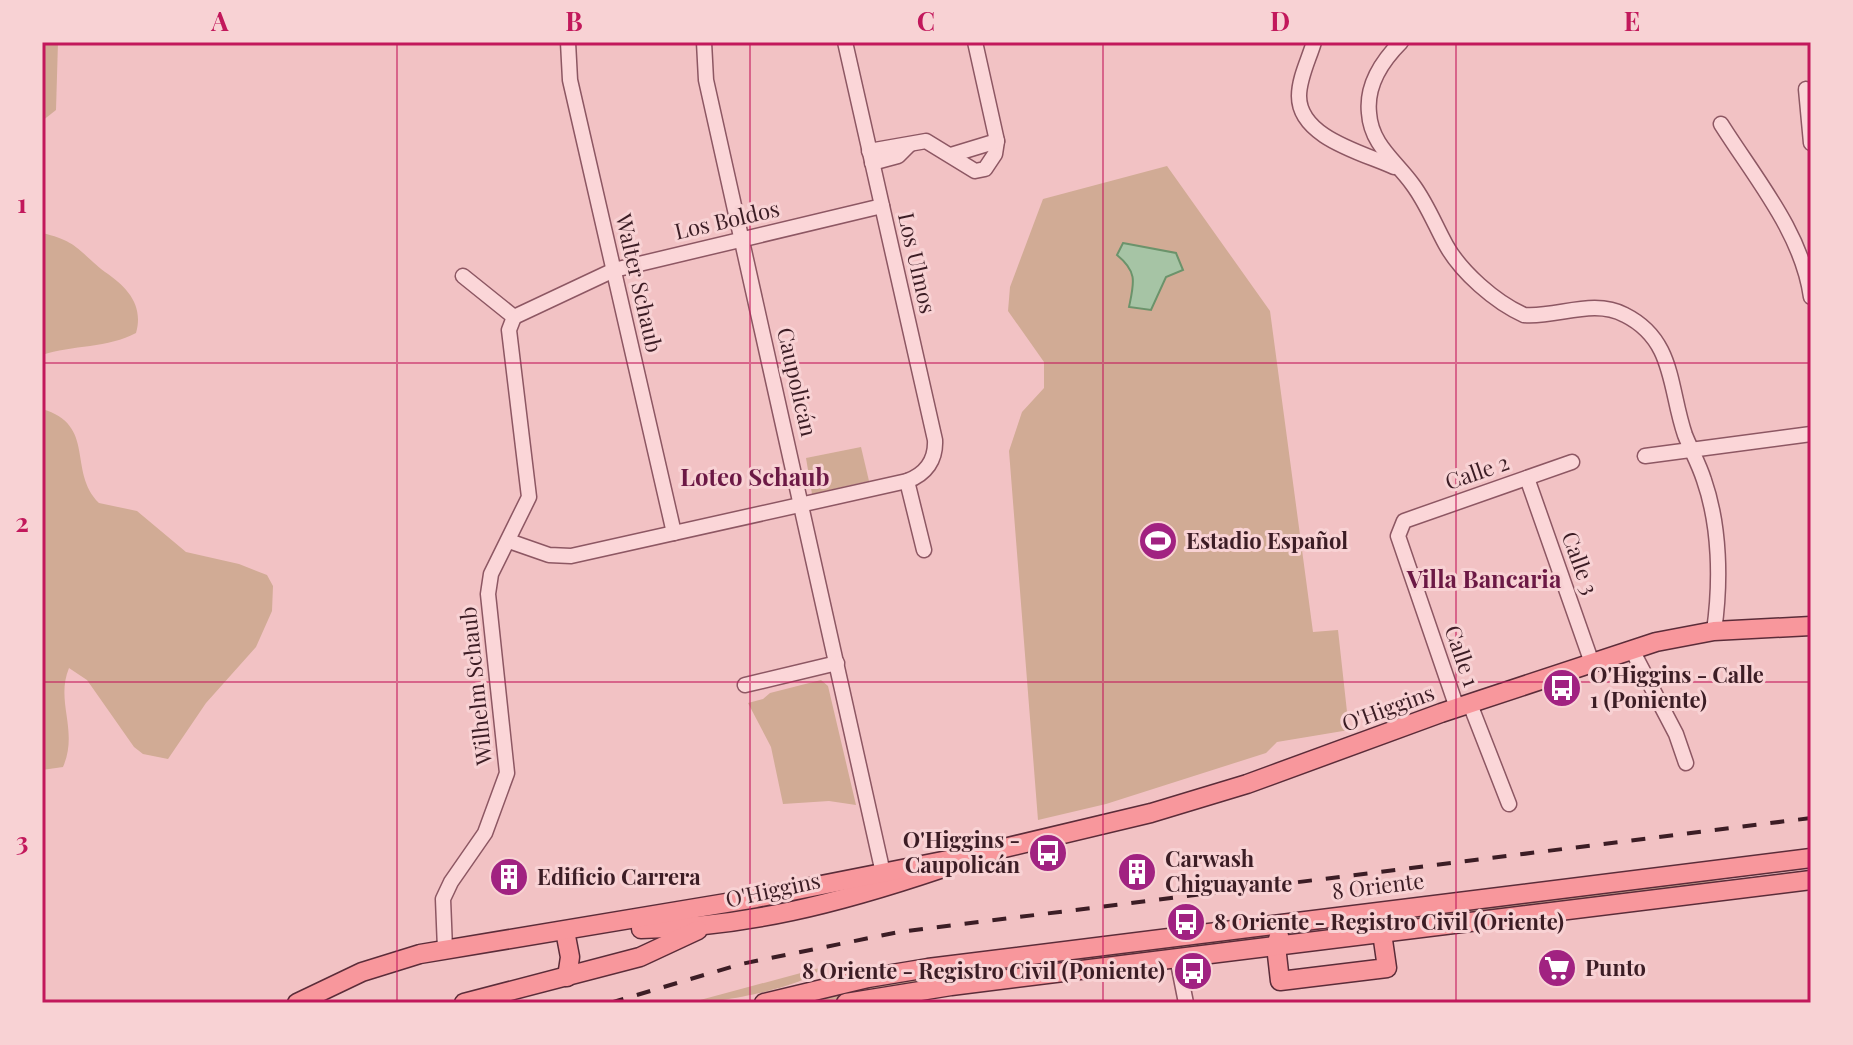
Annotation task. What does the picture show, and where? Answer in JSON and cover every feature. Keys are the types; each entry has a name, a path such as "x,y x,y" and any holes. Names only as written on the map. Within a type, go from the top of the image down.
{"main road":[{"name":"O'Higgins","path":"565,931 703,927 760,920 983,853 1208,797 1463,706 1632,650 1714,631 1811,626"},
{"name":"8 Oriente","path":"764,1003 888,974 1811,858"},
{"name":"O'Higgins","path":"297,1003 378,966 445,949 885,880"},
{"path":"846,1003 951,986 1811,880"},
{"path":"464,1003 652,953 756,898"},
{"path":"1291,921 1278,937 1276,946 1280,981 1387,968 1382,933"},
{"path":"565,931 570,957 567,977"}],"street":[{"name":"Walter Schaub","path":"568,42 570,80 674,533"},
{"name":"Caupolicán","path":"704,42 706,80 885,880"},
{"name":"Los Ulmos","path":"845,42 935,440 931,463 921,475 907,481"},
{"path":"871,157 898,156 909,145 931,142 975,171 982,170 995,154 997,141 975,42"},
{"path":"1314,42 1299,95 1304,117 1329,138 1398,169"},
{"path":"1401,42 1381,66 1368,101 1374,134 1428,208 1453,257 1511,309 1538,316 1606,308 1622,313 1656,337 1677,392 1685,434 1709,495 1716,534 1717,605 1714,631"},
{"path":"1806,89 1811,143"},
{"path":"1721,124 1793,237 1804,263 1811,294"},
{"path":"951,155 997,141"},
{"name":"Los Boldos","path":"514,317 614,270 882,206"},
{"path":"1804,263 1811,244"},
{"path":"463,276 514,317"},
{"name":"Wilhelm Schaub","path":"445,949 443,899 485,833 507,773 488,594 491,574 528,505 530,488 510,337 514,317"},
{"path":"1645,456 1811,434"},
{"name":"Calle 2","path":"1399,527 1404,521 1572,462"},
{"name":"Calle 3","path":"1527,478 1592,663"},
{"path":"509,541 564,556 907,481 924,550"},
{"name":"Calle 1","path":"1399,527 1398,536 1463,706 1509,804"},
{"path":"1632,650 1676,734 1686,763"},
{"path":"745,685 837,663"},
{"path":"1177,958 1186,1003"}],"shaded area":[{"path":"42,42 58,42 56,110 42,121"},
{"name":"Estadio Español","path":"1167,166 1270,311 1313,632 1338,630 1349,730 1277,742 1266,753 1106,804 1038,820 1009,451 1022,412 1044,388 1044,362 1008,311 1010,287 1043,199"},
{"path":"42,233 71,244 127,291 138,314 136,333 114,341 42,355"},
{"path":"1123,243 1176,253 1183,270 1166,277 1151,310 1129,307 1133,278 1117,255"},
{"path":"42,409 59,416 70,426 76,437 84,477 99,503 137,511 186,552 239,564 267,575 273,586 272,611 256,647 206,703 168,759 143,754 134,747 87,680 69,668 64,693 69,741 67,754 63,767 42,770"},
{"path":"861,447 869,481 812,494 806,458"},
{"path":"821,680 828,686 856,805 829,801 783,804 771,747 748,703 763,699 770,693"},
{"path":"1729,880 1732,883 1297,938 1424,915 1678,882"},
{"path":"1268,932 1268,939 900,987 815,1003 787,1003 904,979"},
{"path":"823,967 813,975 780,988 689,1003"}],"railway":[{"path":"610,1003 741,964 899,932 1811,818"}],"place":[{"name":"Estadio Español","path":"1158,541"},
{"name":"O'Higgins - Calle 1 (Poniente)","path":"1562,688"},
{"name":"O'Higgins - Caupolicán","path":"1048,853"},
{"name":"Carwash Chiguayante","path":"1137,872"},
{"name":"Edificio Carrera","path":"509,877"},
{"name":"8 Oriente - Registro Civil (Oriente)","path":"1186,922"},
{"name":"Punto","path":"1557,968"},
{"name":"8 Oriente - Registro Civil (Poniente)","path":"1193,971"}],"district":[{"name":"Loteo Schaub","path":"755,478"},
{"name":"Villa Bancaria","path":"1484,580"}]}
